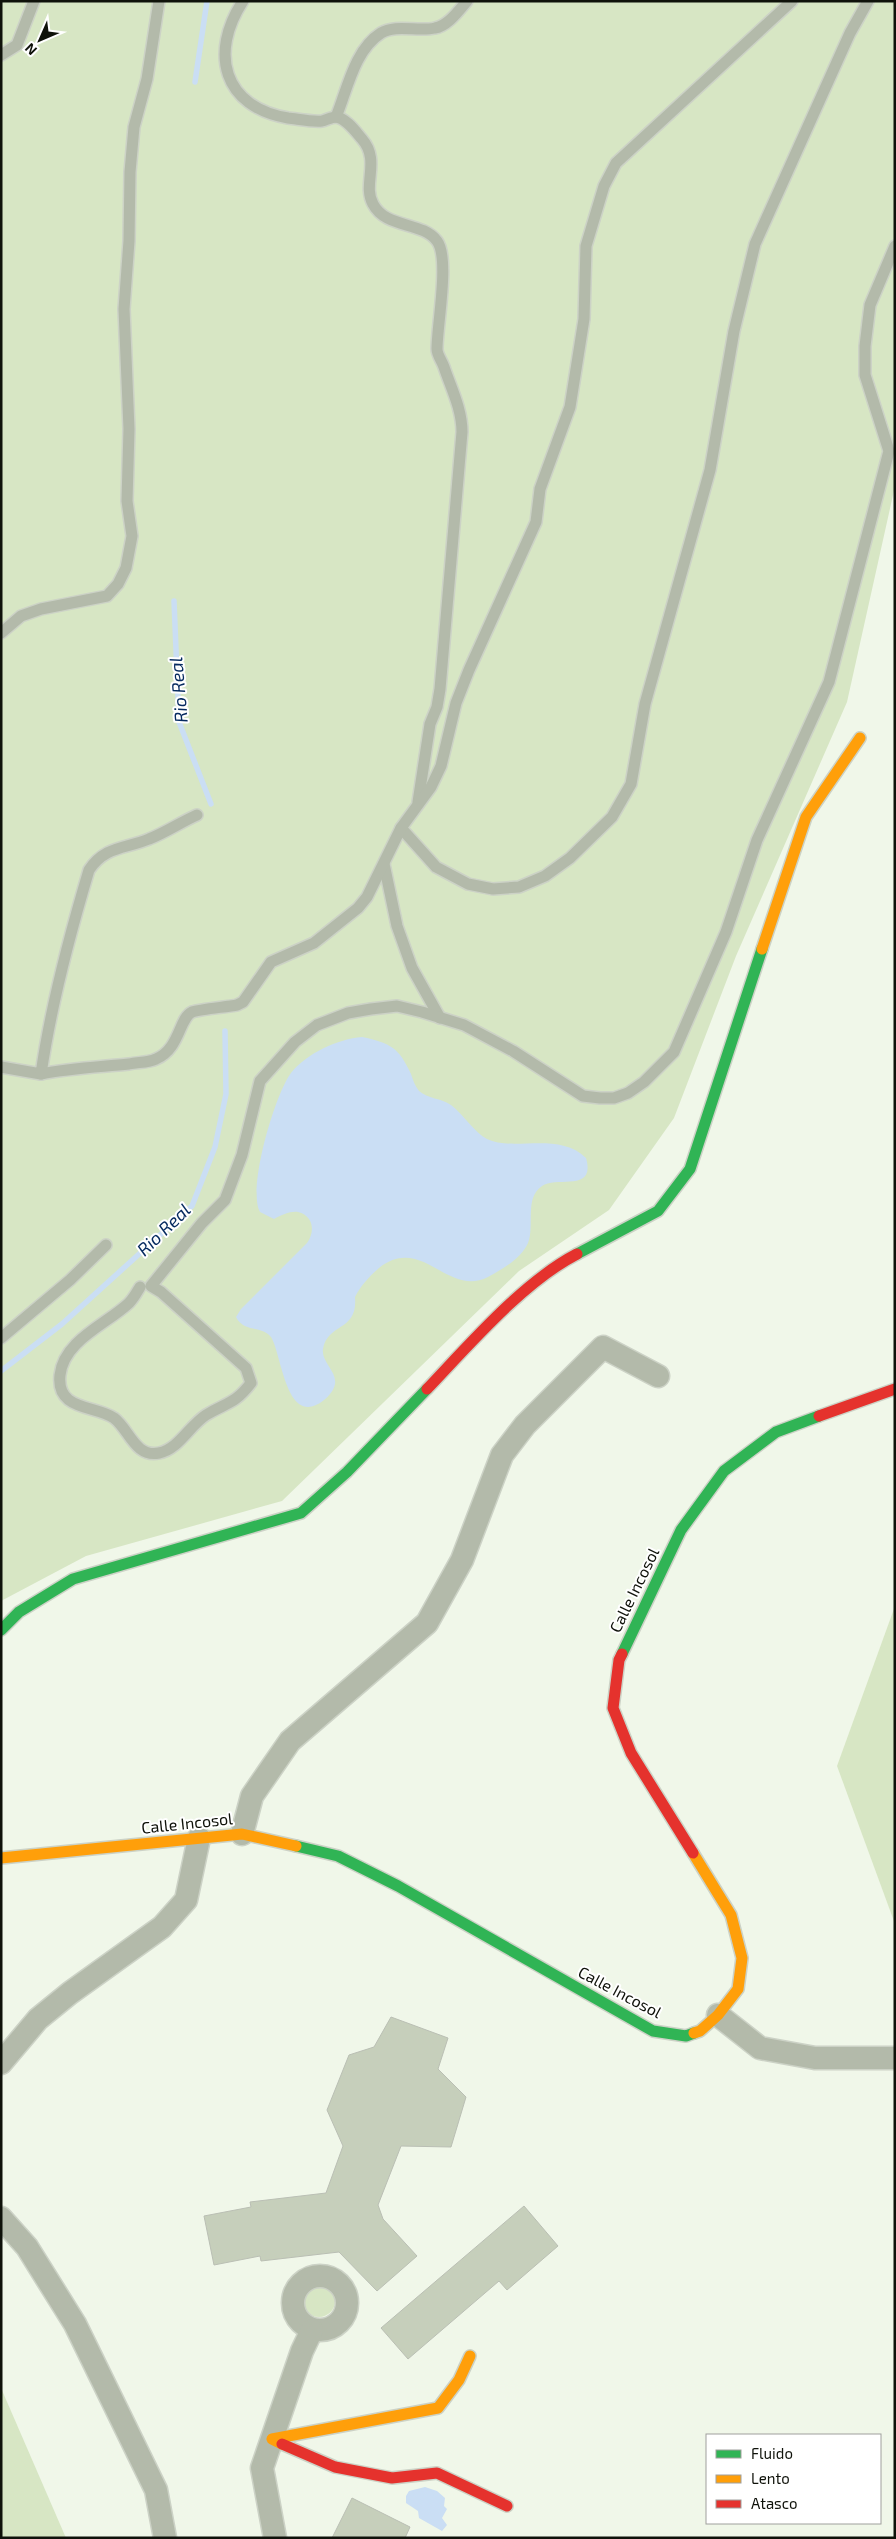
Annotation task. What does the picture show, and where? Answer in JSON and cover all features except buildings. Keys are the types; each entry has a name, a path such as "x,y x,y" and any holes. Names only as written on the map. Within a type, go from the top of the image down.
{"street":[{"path":"1,1630 19,1612 73,1579 301,1513 347,1472 485,1329 554,1266 658,1211 690,1169 806,816 860,738"},
{"path":"242,1834 252,1796 290,1741 427,1623 462,1560 502,1455 525,1425 603,1347 658,1376"},
{"name":"Calle Incosol","path":"1,1858 242,1834 338,1856 398,1886 653,2031 686,2036 700,2031 718,2015 738,1989 742,1958 732,1915 631,1753 613,1708 618,1660 681,1530 724,1471 776,1432 895,1389"},
{"path":"1,2063 45,2014 70,1993 162,1926 186,1900 198,1838"},
{"path":"718,2015 760,2048 815,2058 895,2058"},
{"path":"1,2218 26,2247 75,2324 156,2490 165,2538"},
{"path":"275,2538 262,2468 302,2351 312,2330"},
{"path":"272,2439 438,2408 459,2380 470,2356"},
{"path":"272,2439 335,2468 392,2478 437,2473 507,2506"}],"lane":[{"path":"1,56 17,45 34,1"},
{"path":"1,633 11,623 28,614 107,596 118,584 126,568 132,536 127,500 129,429 124,310 129,241 130,172 134,127 147,79 159,1"},
{"path":"243,1 233,22 225,61 226,71 238,94 244,101 286,117 321,121 336,118 344,120 364,141 371,155 370,191 372,203 378,211 398,223 431,234 440,245 443,273 437,351 462,417 440,689 437,707 430,724 418,804"},
{"path":"336,118 348,78 368,47 380,33 390,29 435,28 447,22 467,1"},
{"path":"1,1067 41,1074 71,1068 103,1067 154,1060 167,1053 177,1040 186,1018 192,1012 238,1005 252,991 271,962 314,943 331,931 367,897 401,828 431,788 440,766 456,703 536,522 540,489 570,407 584,319 586,246 604,186 616,163 792,1"},
{"path":"401,828 436,867 468,884 493,889 519,887 545,876 570,858 612,817 631,784 645,704 710,470 734,331 755,244 850,33 868,1"},
{"path":"140,1287 131,1302 76,1345 60,1374 60,1384 64,1395 72,1403 92,1411 107,1414 116,1420 131,1441 139,1448 147,1453 158,1453 172,1447 205,1416 222,1409 241,1397 251,1383 246,1368 233,1354 161,1292 151,1286 202,1223 225,1200 242,1155 260,1081 295,1042 317,1026 348,1013 397,1006 464,1025 513,1051 583,1096 614,1098 628,1093 644,1082 674,1052 726,932 757,840 829,682 889,451 865,375 864,346 870,305 895,246"},
{"path":"41,1074 47,1036 65,956 89,870 95,861 117,847 147,840 197,815"},
{"path":"384,864 397,926 412,968 440,1018"},
{"path":"1,1338 70,1280 106,1245"}],"green space":[{"path":"1,1 895,1 895,486 847,702 736,956 674,1118 609,1210 519,1271 282,1501 86,1556 1,1601"},
{"path":"895,1606 895,1924 837,1766"},
{"path":"319,2285 331,2289 335,2301 331,2313 319,2317 307,2313 303,2301 307,2289"},
{"path":"1,2388 66,2538 1,2538"}],"water":[{"path":"362,1037 387,1044 398,1052 419,1091 426,1096 451,1105 487,1139 510,1144 563,1145 575,1150 586,1158 588,1169 585,1176 580,1180 549,1183 537,1191 533,1198 530,1236 525,1249 511,1263 488,1277 474,1281 460,1280 422,1261 409,1258 394,1259 379,1268 357,1293 355,1308 348,1322 326,1340 323,1354 334,1375 335,1384 324,1400 311,1407 301,1405 293,1398 287,1386 271,1337 267,1333 243,1325 236,1317 241,1309 310,1239 312,1225 303,1214 292,1212 274,1219 260,1212 257,1200 257,1184 265,1142 285,1084 291,1073 314,1053 333,1044"},
{"path":"425,2487 437,2491 445,2498 444,2506 447,2509 442,2518 447,2525 442,2531 419,2518 418,2511 406,2503 406,2496 409,2491"}],"waterway":[{"name":"Rio Real","path":"195,82 207,1"},
{"name":"Rio Real","path":"174,601 179,722 211,804"},
{"name":"Rio Real","path":"1,1371 62,1324 192,1206 215,1147 226,1094 225,1031"}],"traffic: fast":[{"path":"577,1254 658,1211 690,1169 762,949"},
{"path":"1,1630 19,1612 73,1579 301,1513 347,1472 427,1389"},
{"path":"622,1654 681,1530 724,1471 776,1432 819,1416"},
{"path":"296,1846 338,1856 398,1886 653,2031 686,2036 694,2033"}],"traffic: slow":[{"path":"762,949 806,817 860,738"},
{"path":"1,1858 242,1834 296,1846"},
{"path":"693,1853 731,1915 742,1958 738,1989 718,2015 700,2031 694,2033"},
{"path":"282,2444 272,2439 438,2408 459,2380 470,2356"}],"traffic: jam":[{"path":"427,1389 517,1297 557,1266 577,1254"},
{"path":"819,1416 895,1389"},
{"path":"622,1654 619,1660 613,1708 631,1753 693,1853"},
{"path":"282,2444 335,2467 392,2478 437,2473 507,2506"}]}
